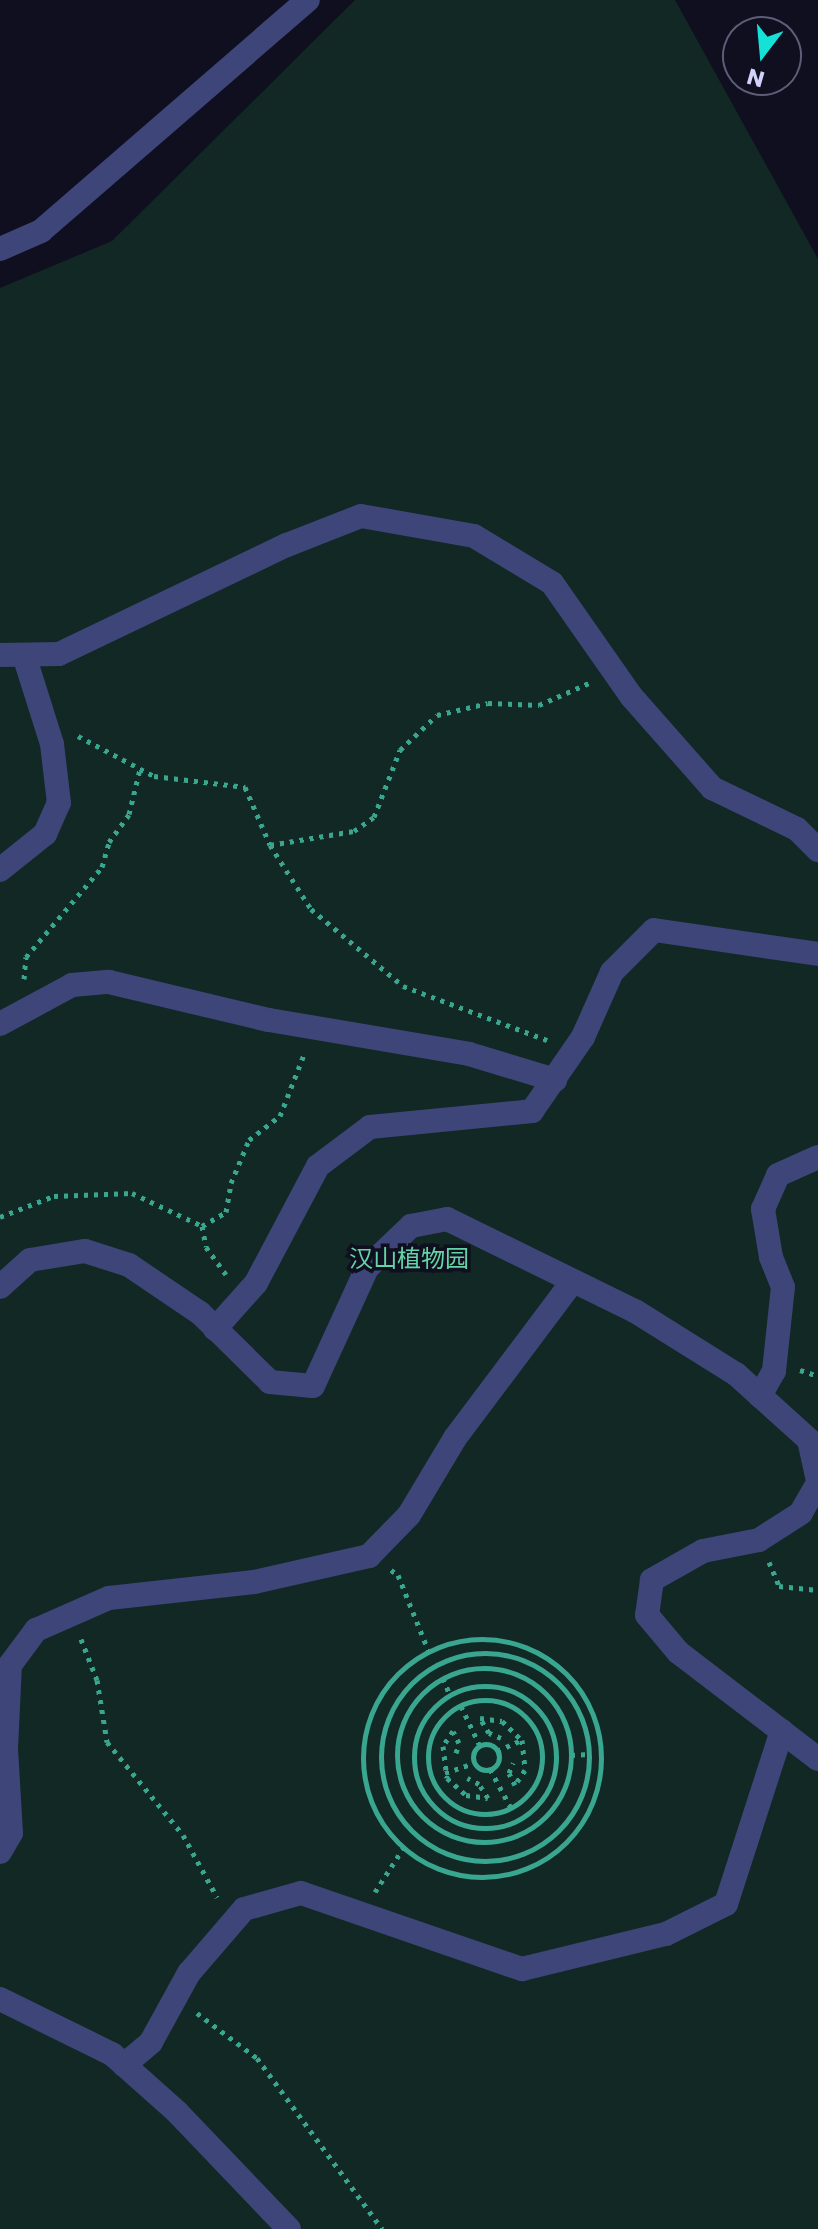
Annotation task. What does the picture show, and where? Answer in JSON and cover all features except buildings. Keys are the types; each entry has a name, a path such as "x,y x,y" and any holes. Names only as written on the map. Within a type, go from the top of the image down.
{"street":[{"path":"0,249 41,231 308,0"},
{"path":"0,870 45,834 59,803 43,718 12,655 59,654 287,545 361,516 474,536 552,583 614,672 712,788 797,829 818,850"},
{"path":"222,1320 256,1283 318,1166 370,1127 532,1111 575,1050 612,972 654,930 818,954"},
{"path":"0,1024 72,985 109,982 323,1029 469,1054 555,1080"},
{"path":"760,1396 774,1371 783,1287 771,1257 763,1209 778,1175 818,1157"},
{"path":"0,1287 30,1260 85,1251 129,1265 222,1320 270,1382 313,1386 367,1268 411,1226 447,1219 635,1311 736,1374 809,1440 818,1482 801,1513 759,1540 703,1551 652,1580 647,1615 678,1652 818,1759"},
{"path":"0,1852 11,1833 6,1749 10,1665 36,1630 109,1598 254,1582 369,1556 409,1515 455,1438 573,1281"},
{"path":"124,2065 151,2042 176,1997 244,1909 301,1893 522,1969 666,1934 726,1904 782,1731"},
{"path":"0,1999 112,2054 289,2229"}],"path":[{"path":"270,845 354,831 374,817 400,750 437,715 488,703 539,705 614,672"},
{"path":"43,718 154,776 245,787 270,845 311,909 403,986 575,1050"},
{"path":"22,1012 26,957 102,867 109,842 129,814 140,769"},
{"path":"202,1226 226,1212 231,1183 249,1140 280,1116 297,1062 323,1029"},
{"path":"0,1217 54,1196 132,1193 202,1226"},
{"path":"202,1226 206,1247 226,1272 222,1320"},
{"path":"759,1540 779,1586 818,1590"},
{"path":"369,1556 398,1575 429,1652"},
{"path":"71,1615 97,1680 107,1742 183,1835 231,1923"},
{"path":"498,1639 538,1651 568,1674 590,1704 602,1741 601,1778 590,1814 567,1844 536,1865 500,1877 462,1877 427,1864 404,1847 371,1804 362,1763 367,1721 386,1684 429,1652 456,1641 498,1639"},
{"path":"485,1652 520,1658 551,1676 574,1701 587,1731 589,1754 583,1796 556,1833 511,1859 478,1862 443,1854 413,1834 391,1805 380,1771 381,1735 394,1702 418,1675 450,1658 485,1652"},
{"path":"485,1667 512,1672 539,1686 559,1708 570,1735 571,1755 563,1793 547,1818 522,1835 479,1842 438,1830 416,1811 402,1787 396,1759 399,1731 411,1705 443,1678 485,1667"},
{"path":"443,1678 450,1695"},
{"path":"477,1686 501,1688 541,1712 552,1733 557,1757 541,1801 524,1817 489,1827 456,1822 436,1809 414,1769 421,1723 450,1695 477,1686"},
{"path":"502,1702 533,1725 542,1752 538,1781 511,1808 488,1814 457,1807 433,1780 429,1745 436,1728 461,1706 502,1702"},
{"path":"461,1706 480,1746 474,1763"},
{"path":"501,1738 489,1733 480,1718 502,1721 522,1740 525,1770 515,1785 509,1773 513,1763"},
{"path":"456,1753 459,1743 453,1731 443,1746 445,1773 454,1789 488,1798 479,1784 467,1778"},
{"path":"480,1746 497,1751 522,1740"},
{"path":"490,1769 499,1760 497,1751"},
{"path":"571,1755 589,1754"},
{"path":"445,1773 474,1763 490,1769 511,1808"},
{"path":"488,1814 489,1827"},
{"path":"556,1833 567,1844"},
{"path":"361,1913 404,1847"},
{"path":"176,1997 257,2058 382,2229"}],"green space":[{"name":"汉山植物园","path":"355,0 675,0 722,85 722,96 728,96 818,259 818,2229 0,2229 0,288 112,241"}]}
